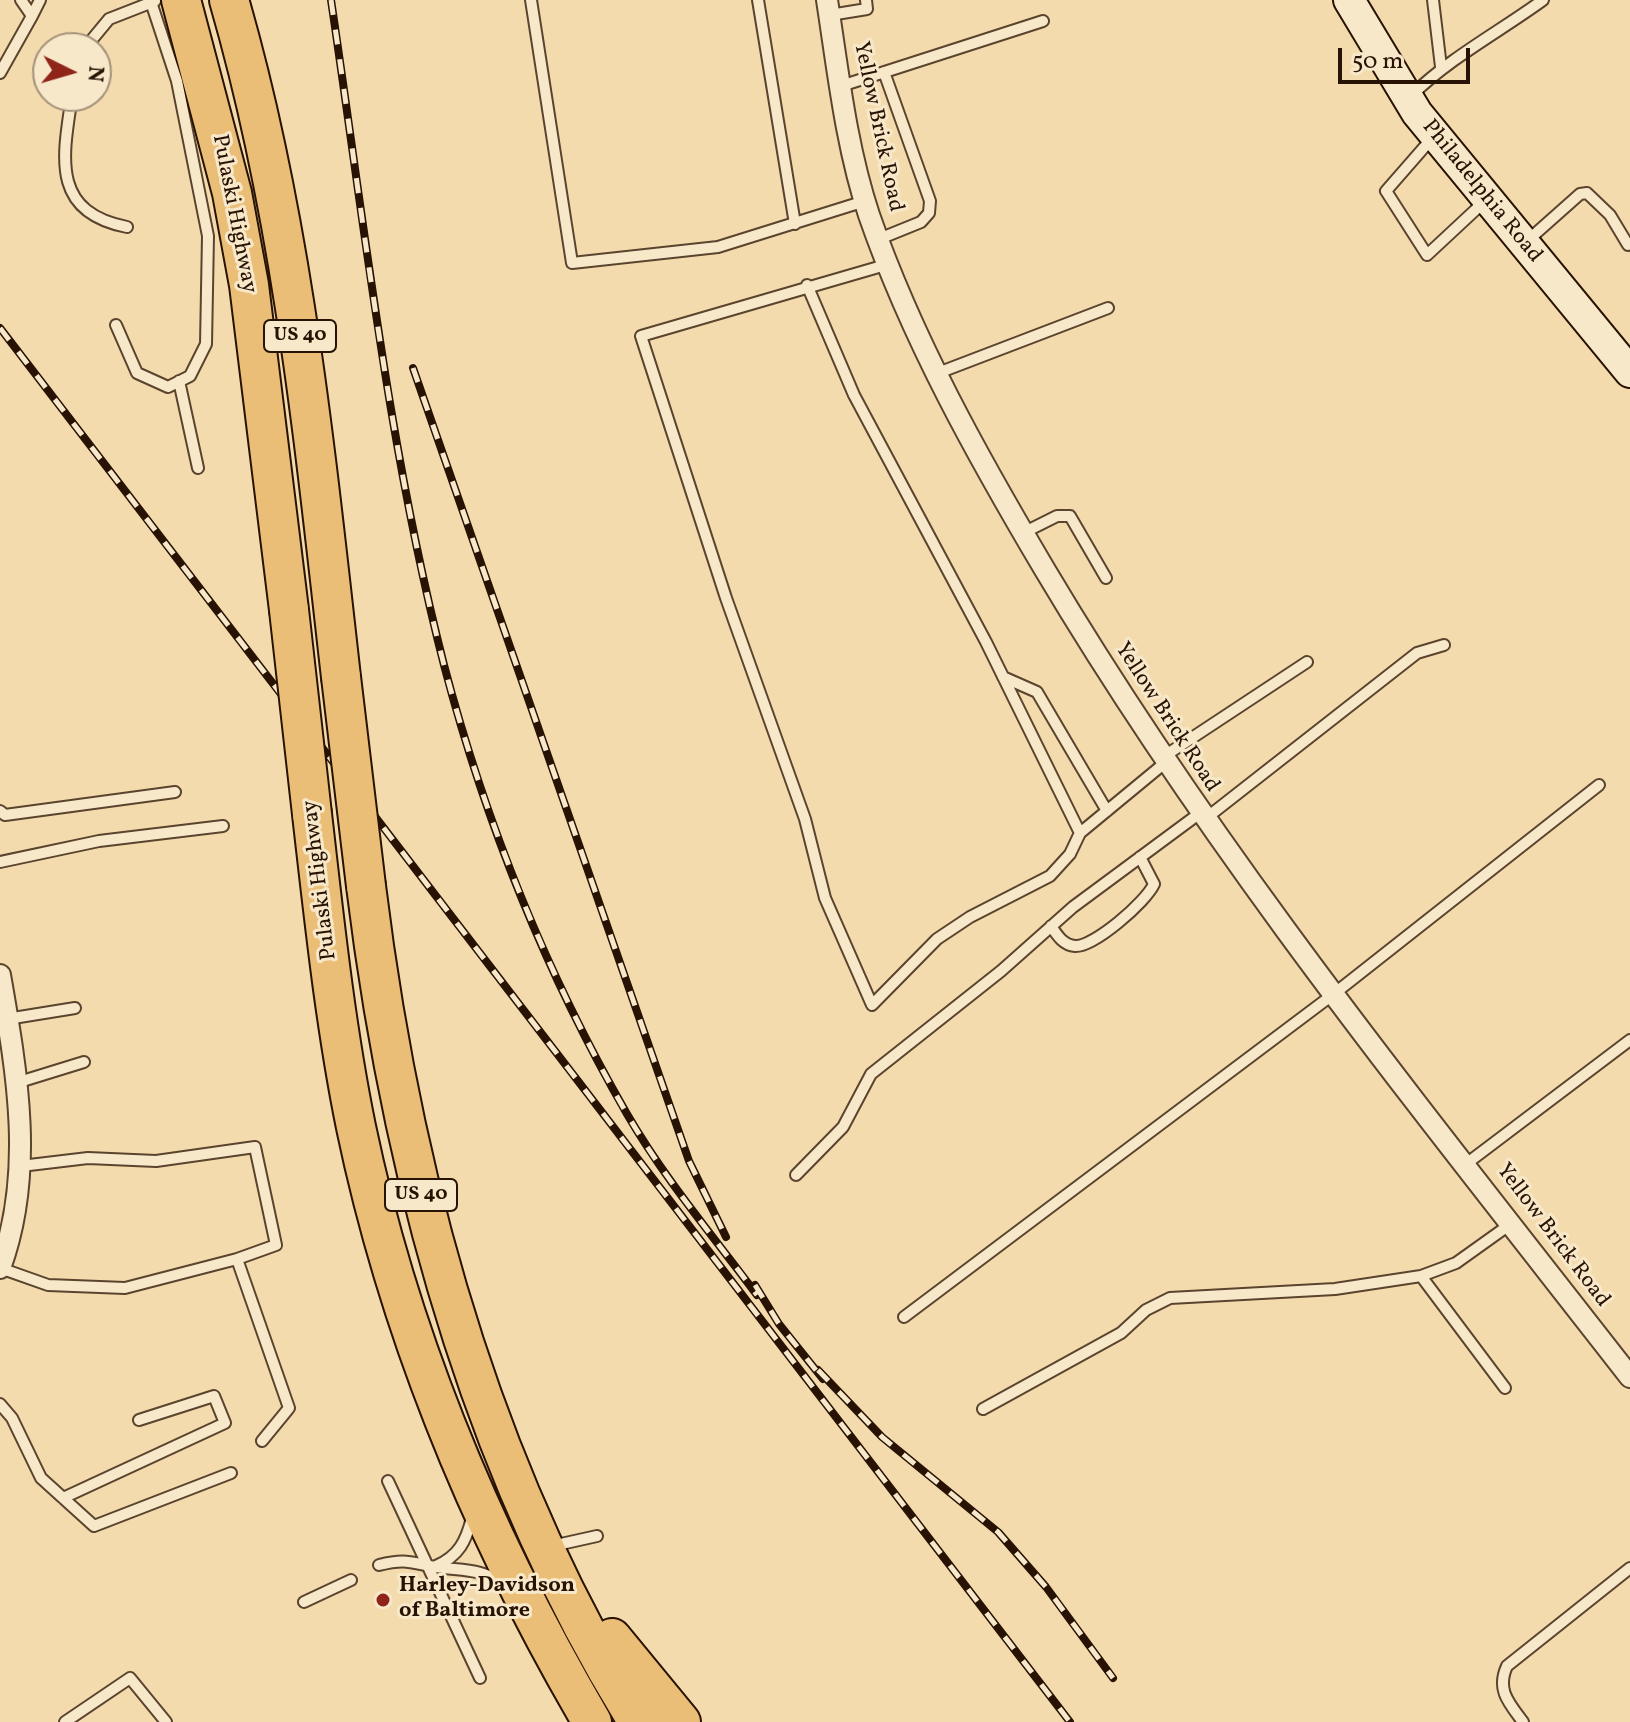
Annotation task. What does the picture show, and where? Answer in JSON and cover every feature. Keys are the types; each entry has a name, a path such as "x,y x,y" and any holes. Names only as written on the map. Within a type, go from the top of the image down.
{"highway":[{"name":"Pulaski Highway","path":"229,0 247,63 284,231 388,1047 423,1207 481,1388 541,1542 638,1722"},
{"name":"Pulaski Highway","path":"163,1 232,193 249,285 340,1035 378,1218 429,1384 474,1495 522,1599 592,1722"},
{"path":"499,1552 541,1542 639,1674 681,1722"}],"main road":[{"name":"Philadelphia Road","path":"1349,0 1408,98 1435,135 1630,372"}],"street":[{"name":"Yellow Brick Road","path":"828,7 865,201 879,239 938,373 1023,533 1109,678 1202,816 1630,1377"},
{"path":"0,975 16,1083 21,1166 16,1208 0,1268"}],"lane":[{"path":"21,0 32,16"},
{"path":"0,73 40,0"},
{"path":"531,0 572,263 718,247 865,201"},
{"path":"758,0 795,224"},
{"path":"828,7 867,9 866,0"},
{"path":"1433,0 1441,67"},
{"path":"1408,98 1441,67 1543,0"},
{"path":"98,32 109,19 163,1 208,236 206,344 190,376 168,387 137,373 116,325"},
{"path":"841,86 1043,21"},
{"path":"879,239 921,222 929,213 930,201 884,72"},
{"path":"70,112 63,160 74,200 108,224 127,227"},
{"path":"1435,135 1386,191 1427,255 1487,199"},
{"path":"1524,244 1580,194 1587,193 1610,215 1628,245"},
{"path":"889,264 807,285 641,336 726,598 805,819 825,898 872,1005 937,939 1050,876 1070,854 1080,833 1164,760 1307,662"},
{"path":"807,285 854,395 1003,677 1080,833"},
{"path":"938,373 1108,308"},
{"path":"179,381 198,468"},
{"path":"1023,533 1057,516 1070,516 1106,578"},
{"path":"796,1175 843,1127 871,1074 1001,971 1051,926 1417,653 1444,645"},
{"path":"1003,677 1037,692 1107,811"},
{"path":"904,1317 1335,993 1599,785"},
{"path":"0,811 5,815 175,792"},
{"path":"0,862 99,841 223,826"},
{"path":"1051,926 1066,944 1078,946 1098,938 1150,893 1154,884 1140,857"},
{"path":"7,1019 75,1008"},
{"path":"1466,1164 1630,1040"},
{"path":"16,1083 84,1062"},
{"path":"0,1268 48,1285 125,1288 237,1259 276,1245 255,1147 156,1161 88,1158 21,1166"},
{"path":"983,1409 1121,1333 1146,1310 1170,1298 1335,1289 1421,1276 1456,1263 1512,1223"},
{"path":"237,1259 289,1408 262,1441"},
{"path":"1421,1276 1505,1388"},
{"path":"63,1498 225,1423 214,1396 139,1420"},
{"path":"0,1404 12,1418 41,1478 94,1526 231,1473"},
{"path":"388,1481 432,1566 480,1678"},
{"path":"432,1566 455,1555 466,1540 474,1495"},
{"path":"541,1542 597,1536"},
{"path":"379,1565 403,1559 432,1566 478,1570 522,1599"},
{"path":"1523,1722 1502,1694 1502,1677 1507,1666 1630,1568"},
{"path":"304,1602 351,1580"},
{"path":"65,1722 130,1678 166,1722"}],"railway":[{"path":"331,0 379,334 407,500 444,665 479,781 521,896 570,1007 598,1061 657,1161 757,1295"},
{"path":"0,328 1070,1722"},
{"path":"413,368 689,1161 726,1237"},
{"path":"755,1285 779,1324 823,1379"},
{"path":"818,1370 882,1437 998,1532 1046,1587 1113,1678"}],"place":[{"name":"Harley-Davidson of Baltimore","path":"383,1600"}]}
